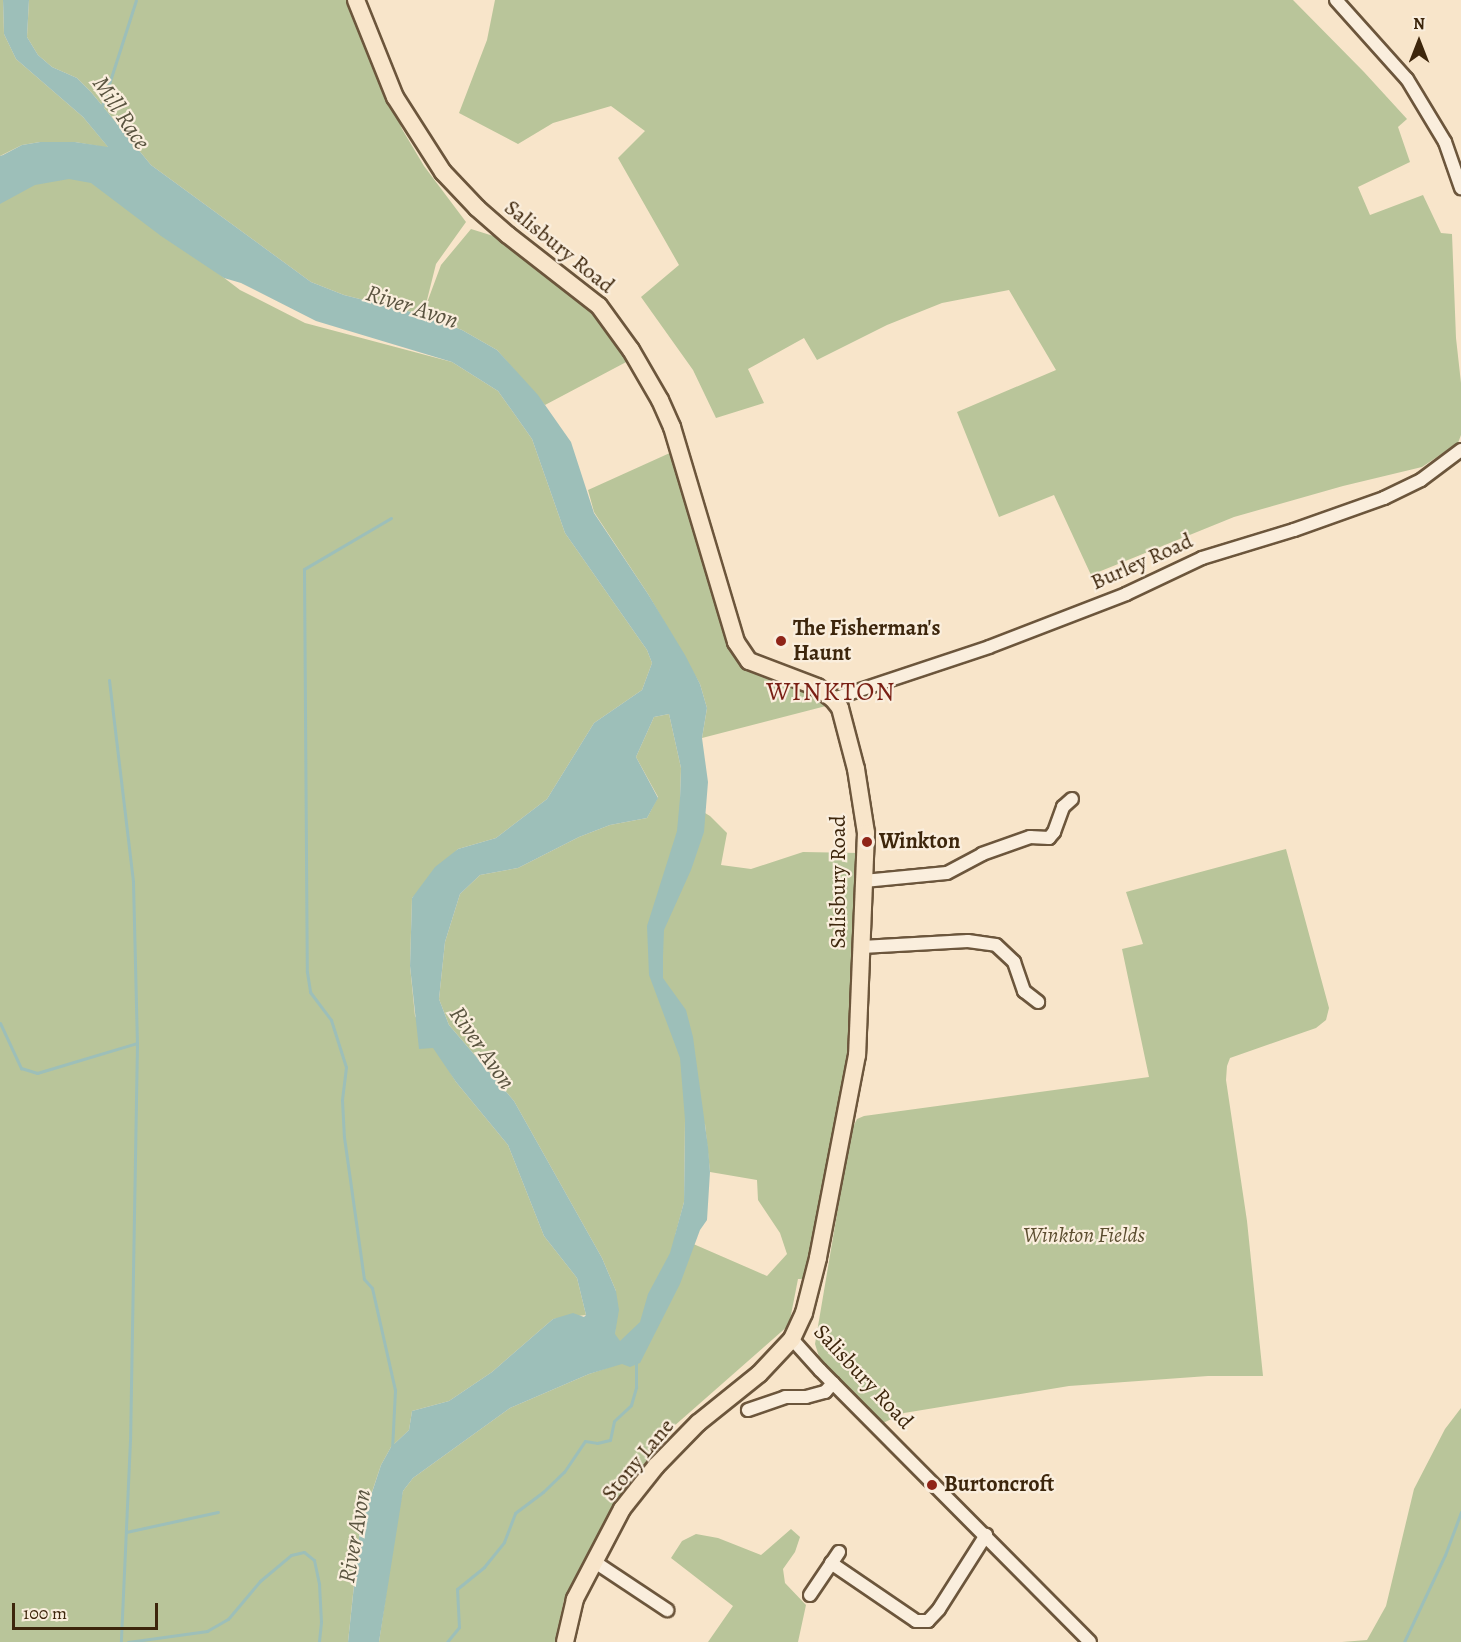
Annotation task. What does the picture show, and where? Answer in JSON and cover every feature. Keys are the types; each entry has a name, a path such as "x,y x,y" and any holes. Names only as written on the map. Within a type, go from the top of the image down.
{"main road":[{"name":"Salisbury Road","path":"356,0 395,97 443,172 477,208 508,235 599,306 631,350 660,400 672,427 736,642 749,660 817,687 833,699 843,717 856,769 866,833 857,1056 811,1290 792,1339"},
{"name":"Stony Lane","path":"565,1642 575,1599 622,1509 656,1466 698,1423 759,1374 792,1339"}],"street":[{"path":"1336,0 1407,79 1445,142 1461,188"},
{"name":"Burley Road","path":"833,699 989,647 1126,594 1202,558 1294,530 1384,498 1421,480 1461,450"},
{"path":"864,881 947,873 982,854 1029,837 1049,838 1054,832 1063,807 1072,799"},
{"path":"862,947 968,941 996,945 1014,962 1024,991 1038,1002"},
{"name":"Salisbury Road","path":"792,1339 1090,1642"},
{"path":"748,1410 784,1397 806,1397 825,1392 833,1383"},
{"path":"831,1563 916,1621 928,1622 939,1609 986,1535"},
{"path":"810,1595 839,1552"},
{"path":"595,1562 667,1610"}],"green space":[{"path":"0,0 3,0 4,34 16,59 83,117 109,148 75,142 40,142 22,145 0,156"},
{"path":"29,0 346,0 402,129 424,166 466,222 436,264 425,308 441,265 471,229 503,239 588,304 630,360 545,405 497,350 462,330 423,315 344,295 311,282 151,165 77,78 52,67 38,55 27,37"},
{"path":"495,0 1293,0 1407,119 1398,127 1410,162 1358,187 1370,215 1423,195 1441,233 1452,234 1456,338 1461,383 1461,435 1458,443 1422,467 1343,486 1234,517 1091,575 1054,495 999,517 957,412 1056,370 1009,290 942,303 887,325 817,360 804,338 748,369 764,403 716,418 693,370 641,297 679,265 618,158 645,131 611,106 553,123 518,144 459,113 487,40"},
{"path":"87,173 240,290 305,323 452,362 498,391 532,439 565,533 647,650 652,663 642,690 594,723 547,799 496,838 458,849 412,898 410,966 415,1016 456,1082 508,1145 544,1236 577,1278 586,1315 553,1319 492,1372 449,1401 412,1411 409,1430 391,1447 381,1465 360,1528 348,1642 0,1642 0,198 38,179"},
{"path":"672,452 749,668 811,696 826,706 702,738 707,708 700,684 648,594 594,512 588,490"},
{"path":"669,714 681,768 680,798 710,816 727,833 721,865 751,869 803,852 859,853 852,1050 806,1279 798,1279 789,1325 673,1427 617,1499 564,1600 555,1642 379,1642 398,1512 403,1491 413,1478 510,1408 589,1374 622,1363 615,1335 616,1291 602,1258 514,1101 449,1025 439,999 445,942 460,894 480,875 518,868 579,837 610,825 647,818 658,797 636,757 654,717","holes":["685,1120 705,1124 710,1172 757,1180 758,1200 780,1233 787,1254 767,1276 675,1236 684,1202"]},
{"name":"Winkton Fields","path":"1286,849 1329,1008 1326,1020 1316,1028 1230,1058 1227,1066 1226,1080 1247,1221 1263,1376 1208,1376 1069,1386 904,1413 883,1423 821,1363 815,1344 851,1131 857,1119 864,1116 1149,1077 1122,949 1143,944 1126,892"},
{"path":"1461,1408 1461,1642 1342,1642 1367,1640 1386,1606 1414,1489 1445,1429"},
{"path":"791,1529 800,1537 795,1552 783,1569 785,1583 806,1605 798,1642 708,1642 733,1606 671,1558 682,1541 696,1534 718,1538 761,1555"}],"water":[{"path":"3,0 29,0 27,37 38,55 52,67 77,78 151,165 311,282 344,295 423,315 462,330 497,350 538,395 571,442 594,513 685,655 700,684 707,708 702,738 708,782 704,832 691,870 664,930 663,978 686,1010 693,1037 710,1172 707,1220 700,1230 680,1284 640,1363 630,1367 622,1364 589,1374 510,1408 413,1478 403,1491 379,1642 348,1642 360,1529 381,1465 391,1447 409,1430 412,1411 449,1401 492,1372 553,1319 573,1313 584,1317 586,1315 577,1278 544,1236 508,1145 456,1082 433,1048 419,1049 410,966 412,898 435,867 458,849 496,838 547,799 594,723 642,690 652,663 647,650 565,533 532,439 498,391 452,362 316,321 241,283 224,278 161,236 91,183 69,179 35,185 0,204 0,156 22,145 40,142 75,142 108,147 83,117 16,59 4,34","holes":["669,714 681,768 677,831 647,926 649,975 680,1058 685,1120 684,1202 670,1253 648,1294 640,1322 620,1341 615,1334 619,1310 616,1291 602,1258 514,1101 449,1025 439,999 445,942 460,894 480,875 518,868 579,837 610,825 647,818 658,798 636,757 654,717"]}],"waterway":[{"name":"Mill Race","path":"101,109 136,0"},
{"path":"391,518 304,569 307,972 310,992 331,1020 346,1067 342,1100 344,1137 364,1279 372,1288 395,1390 392,1449"},
{"path":"109,680 133,882 137,1043 130,1440 121,1642"},
{"path":"0,1023 21,1068 37,1073 137,1043"},
{"path":"447,1642 459,1627 457,1589 484,1567 504,1542 515,1513 543,1492 564,1472 585,1441 597,1443 610,1440 614,1421 631,1405 636,1387 636,1363"},
{"path":"126,1532 218,1512"},
{"path":"1404,1642 1445,1555 1461,1512"},
{"path":"128,1642 207,1631 228,1619 260,1581 291,1555 304,1552 314,1560 319,1584 321,1622 319,1642"}],"place":[{"name":"The Fisherman's Haunt","path":"781,641"},
{"name":"Winkton","path":"867,842"},
{"name":"Burtoncroft","path":"932,1485"}],"district":[{"name":"WINKTON","path":"831,692"}],"water label":[{"name":"River Avon","path":"412,307"},
{"name":"River Avon","path":"482,1048"},
{"name":"River Avon","path":"355,1536"}]}
